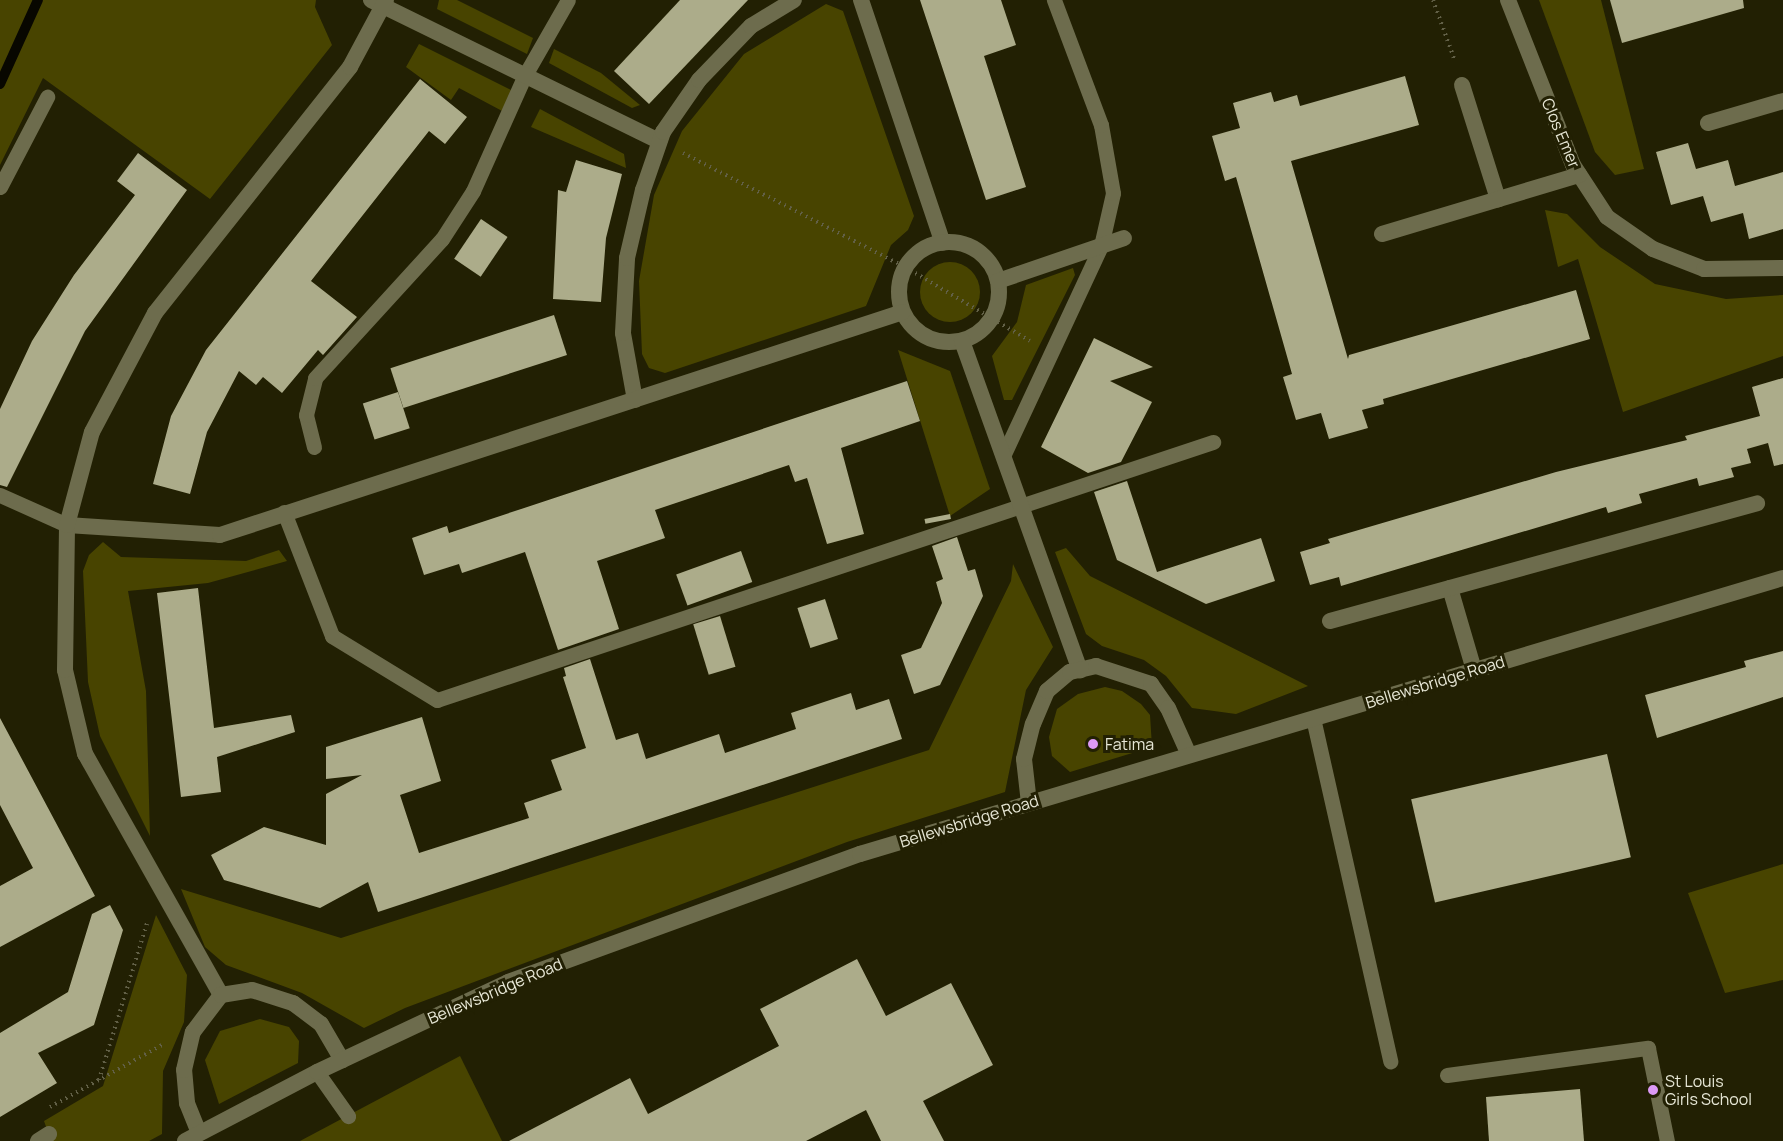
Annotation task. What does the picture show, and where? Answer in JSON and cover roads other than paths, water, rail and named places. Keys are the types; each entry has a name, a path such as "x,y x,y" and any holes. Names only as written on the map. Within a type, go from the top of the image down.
{"street":[{"path":"635,400 623,333 627,258 642,190 659,141 699,80 751,26 794,0"},
{"path":"861,0 943,243"},
{"name":"Clos Emer","path":"1508,0 1579,175 1607,217 1653,249 1704,269 1783,267"},
{"path":"221,995 85,754 65,670 67,525 92,432 155,313 350,67 380,2 659,141"},
{"path":"1462,85 1498,200"},
{"path":"1708,123 1783,101"},
{"path":"1382,234 1579,175"},
{"path":"998,281 1124,238"},
{"path":"943,243 961,244 978,251 991,264 998,281 999,300 992,318 979,332 962,341 944,342 927,337 912,327 903,312 898,289 905,267 921,250 943,243"},
{"path":"67,525 220,535 284,512 903,312"},
{"path":"962,341 1080,670"},
{"path":"1330,621 1757,503"},
{"name":"Bellewsbridge Road","path":"192,1137 317,1072 508,982 860,854 1783,578"},
{"path":"1450,588 1474,670"},
{"path":"1029,803 1024,759 1033,724 1047,691 1070,672 1096,666 1151,684 1168,708 1189,756"},
{"path":"192,1137 184,1070 193,1032 221,995 252,990 293,1003 321,1024 342,1060"}],"lane":[{"path":"314,447 306,415 315,378 442,238 473,191 525,75 568,0"},
{"path":"1003,456 1101,246 1113,193 1101,125 1054,0"},
{"path":"0,187 46,97"},
{"path":"284,512 332,636 437,700 1213,442"},
{"path":"0,495 67,525"},
{"path":"1313,718 1390,1061"},
{"path":"1447,1075 1648,1048 1667,1141"},
{"path":"317,1072 348,1116"}],"waterway":[{"path":"0,84 38,0"}],"place":[{"name":"Fatima","path":"1093,744"},
{"name":"St Louis Girls School","path":"1653,1090"}]}
